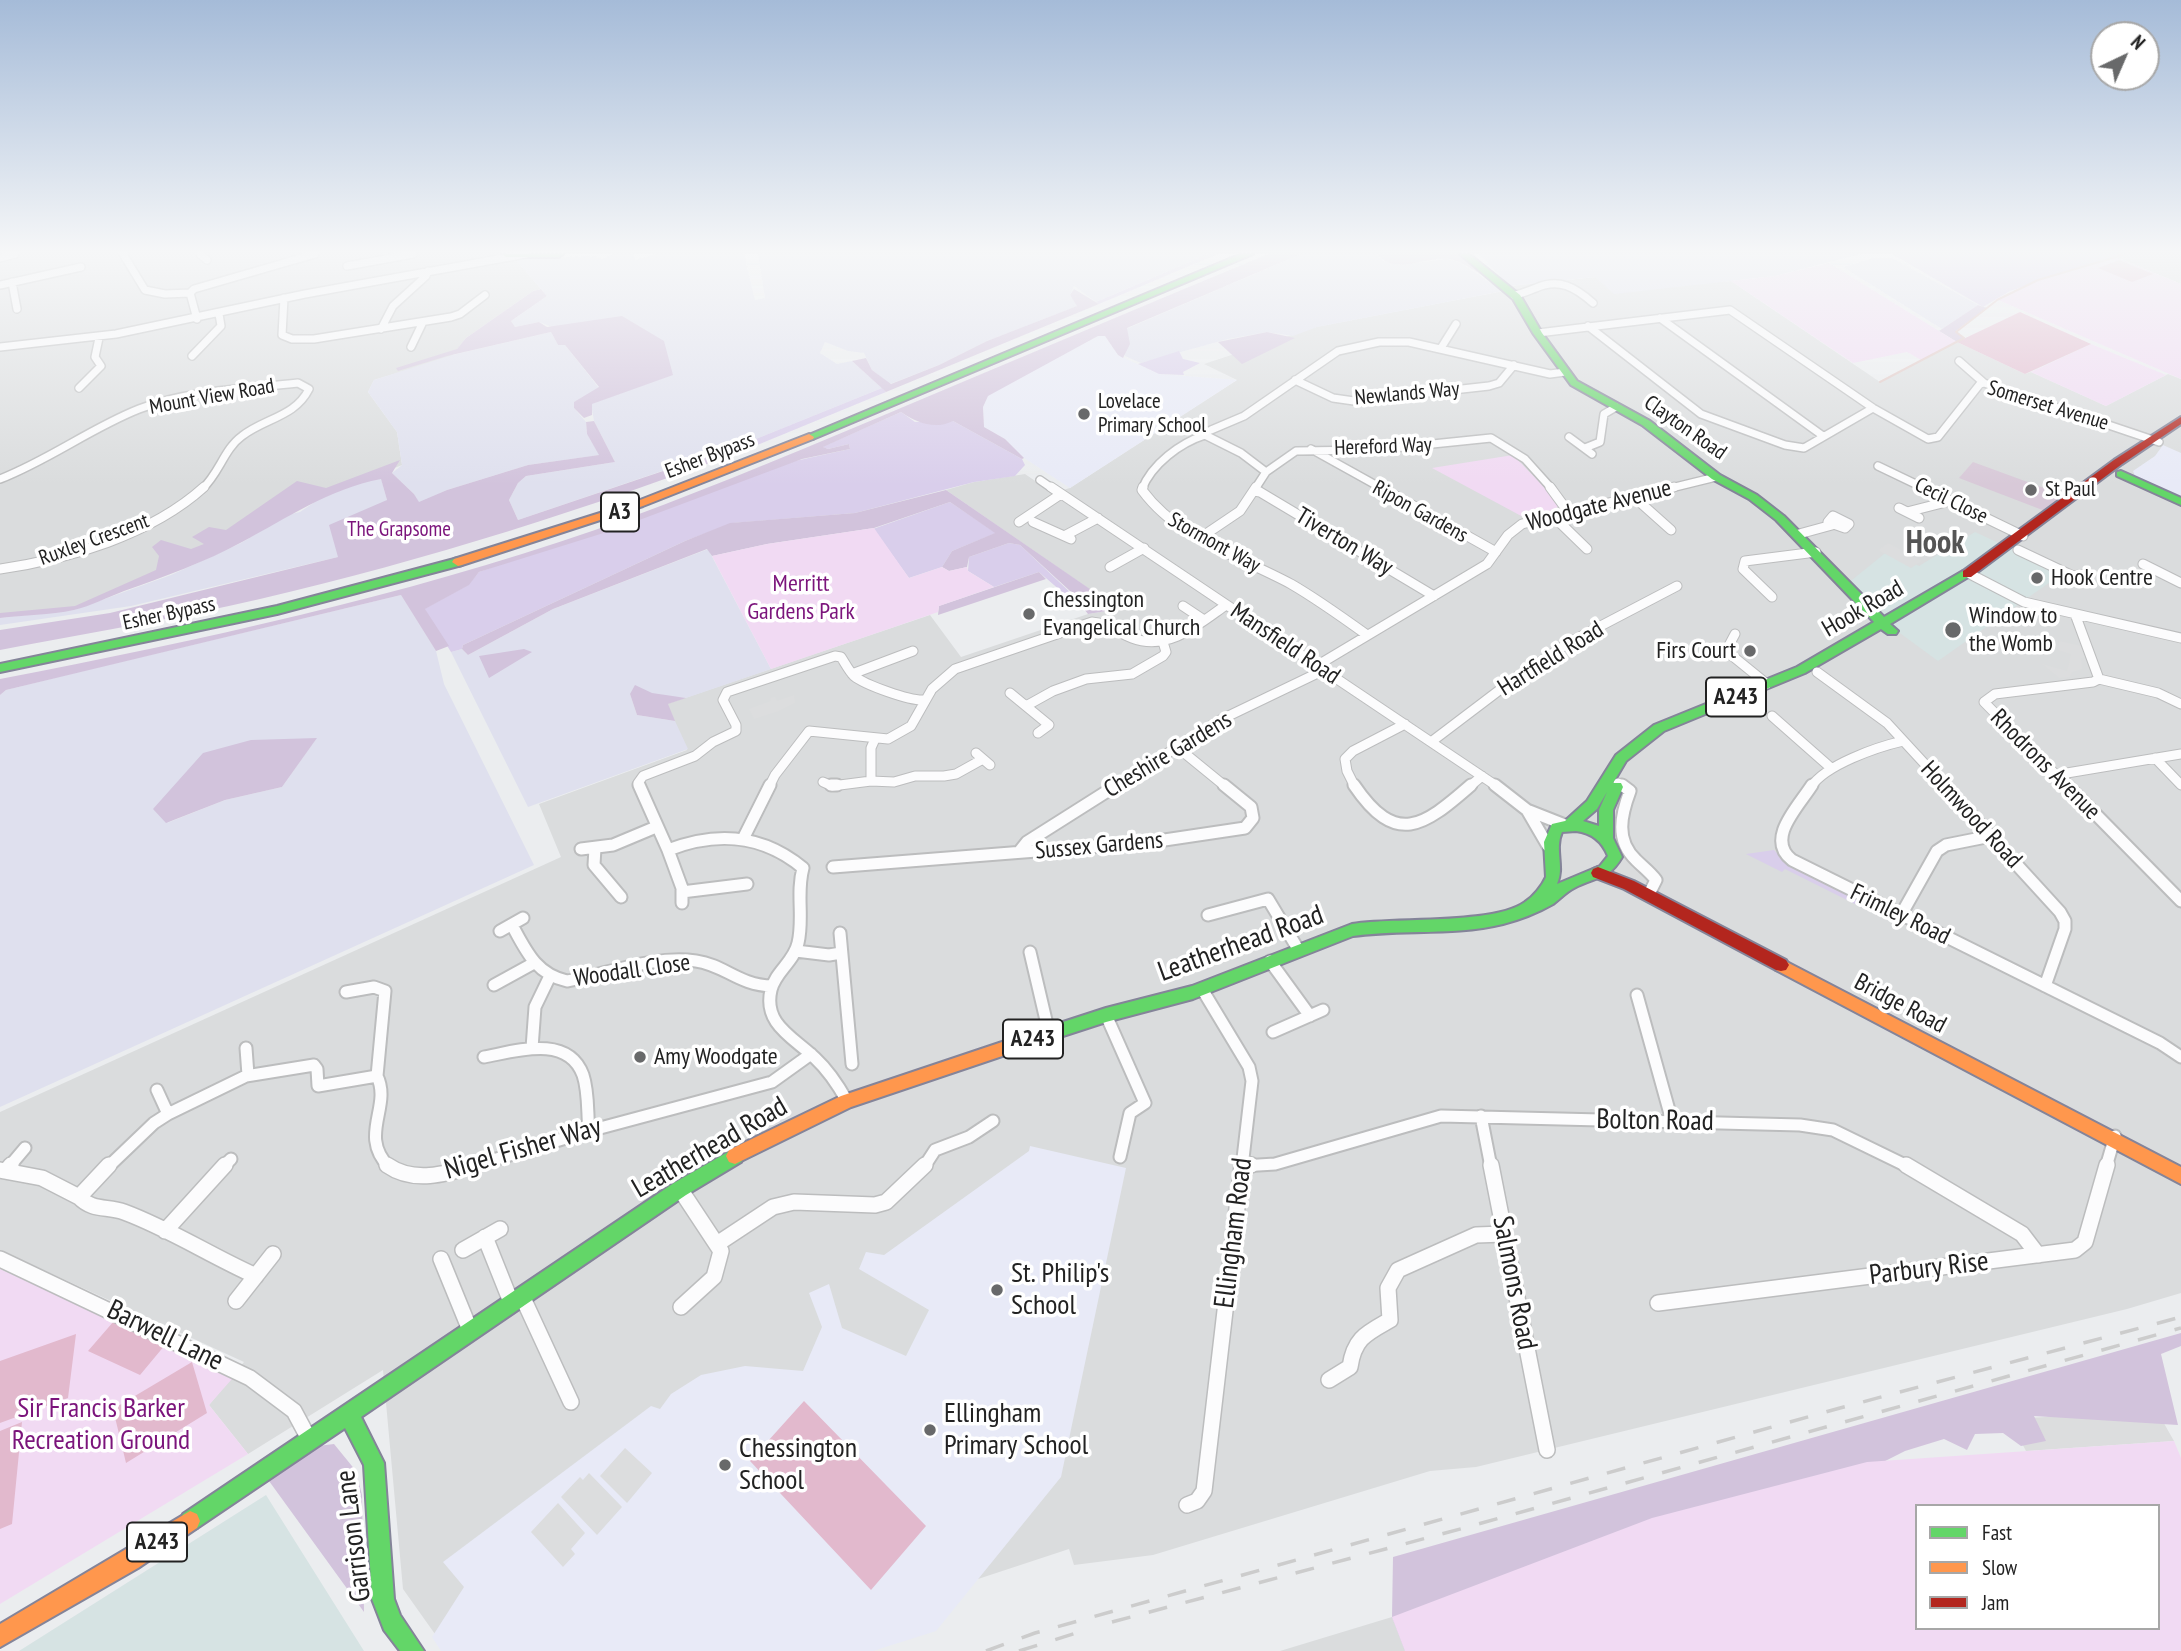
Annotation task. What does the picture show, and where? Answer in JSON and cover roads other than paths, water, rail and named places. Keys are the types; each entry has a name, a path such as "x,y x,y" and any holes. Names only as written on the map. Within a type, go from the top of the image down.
{"main road":[{"name":"Esher Bypass","path":"0,656 171,625 303,594 507,538 713,467 1044,331"},
{"name":"Esher Bypass","path":"0,668 142,643 313,602 459,562 621,511 799,443 1066,331"},
{"name":"Clayton Road","path":"1538,333 1565,372 1586,392 1646,423 1716,477 1753,497 1799,534 1886,628"},
{"name":"Hook Road","path":"1973,576 2181,420"},
{"name":"Hook Road","path":"1606,837 1606,810 1618,783 1636,756 1673,731 1744,705 1817,672 2018,550 2121,474 2155,441 2181,428"},
{"path":"2121,474 2181,502"},
{"name":"Hook Road","path":"1568,824 1590,811 1613,768 1625,753 1647,736 1676,720 1767,684 1886,628"},
{"path":"1568,824 1583,825 1606,837"},
{"name":"A243","path":"1533,904 1555,874 1551,834 1568,824"},
{"name":"A243","path":"1533,904 1547,900 1568,884 1612,865 1614,850 1606,837"},
{"path":"1551,852 1566,867 1596,873"},
{"name":"Bridge Road","path":"1615,857 1629,876 1651,890 2181,1176"},
{"name":"Bridge Road","path":"1596,873 1629,885 2115,1138 2181,1168"},
{"name":"Leatherhead Road","path":"0,1636 130,1560 680,1189 742,1152 847,1101 1106,1015 1202,989 1352,930 1379,926 1487,921 1503,918 1533,904"},
{"name":"Garrison Lane","path":"348,1413 374,1463 383,1600 392,1622 412,1651"}],"street":[{"path":"0,347 99,338 135,331"},
{"path":"192,356 216,331"},
{"path":"281,331 285,337 324,338 364,331"},
{"path":"411,347 419,331"},
{"path":"1441,348 1452,331"},
{"name":"Somerset Avenue","path":"1538,333 1552,331"},
{"path":"1594,331 1701,414 1795,448 1804,448 1873,408"},
{"path":"1678,331 1823,436"},
{"name":"Somerset Avenue","path":"1761,331 1873,408 1928,439 1936,440 1984,383 2155,441"},
{"path":"79,388 101,366 95,357 99,338"},
{"name":"Stormont Way","path":"1367,635 1303,592 1200,538 1160,513 1142,490 1147,480 1173,453 1244,416 1338,351 1348,348 1391,341 1441,348 1550,374 1565,372"},
{"path":"0,357 13,346"},
{"path":"1959,361 1984,383"},
{"name":"Newlands Way","path":"1295,380 1333,398 1354,401 1489,386 1499,383 1514,365"},
{"name":"Mount View Road","path":"0,479 29,469 142,408 194,396 289,384 306,386 309,389 307,397 300,404 275,418"},
{"path":"1569,437 1588,451 1600,442 1604,414 1616,407"},
{"name":"Ruxley Crescent","path":"0,569 76,551 131,530 171,510 210,482 240,437 275,418"},
{"path":"1208,433 1266,472"},
{"name":"Hereford Way","path":"1200,538 1240,511 1266,472 1284,457 1311,449 1374,450 1491,438 1502,442 1538,473 1569,513"},
{"name":"Ripon Gardens","path":"1311,449 1320,457 1496,552"},
{"name":"Cecil Close","path":"1878,466 2023,536"},
{"name":"Woodgate Avenue","path":"1321,667 1367,635 1487,564 1514,529 1522,524 1716,477"},
{"name":"Mansfield Road","path":"1040,480 1482,776 1527,810 1568,824"},
{"name":"Tiverton Way","path":"1254,491 1260,492 1434,596"},
{"path":"1019,522 1061,494"},
{"path":"1634,498 1671,530"},
{"path":"1919,518 1903,510 1950,501"},
{"path":"1028,516 1068,537 1098,518"},
{"path":"1554,517 1587,549"},
{"path":"1799,534 1832,525"},
{"path":"1110,567 1144,548"},
{"path":"2018,550 2063,573 2073,576 2087,574"},
{"path":"1773,597 1744,569 1742,565 1745,561 1816,552"},
{"path":"2143,564 2181,583"},
{"path":"1973,576 2024,602 2181,638"},
{"name":"Hartfield Road","path":"1431,742 1518,676 1570,642 1677,586"},
{"path":"743,839 775,775 804,734 815,730 888,739 911,726 924,700 939,681 955,669 1079,625 1106,623 1133,639 1163,642 1177,637 1226,605"},
{"path":"1183,606 1204,620"},
{"path":"2075,614 2099,678 2158,693 2181,704"},
{"path":"1735,635 1728,643 1730,654 1767,684"},
{"path":"1026,706 1052,691 1086,679 1132,674 1163,656 1166,652 1163,642"},
{"path":"852,674 913,651"},
{"path":"747,884 682,897 676,868 639,790 639,779 649,772 695,756 713,742 736,732 736,725 723,700 727,692 835,656 841,657 852,674 865,683 886,689 904,699 916,702 924,700"},
{"path":"902,656 908,666"},
{"name":"Cheshire Gardens","path":"1019,852 1027,842 1220,720 1321,667"},
{"name":"Holmwood Road","path":"1817,672 1878,716 1903,741 2065,921 2065,929 2045,986"},
{"name":"Rhodrons Avenue","path":"2099,678 2093,682 1995,694 1987,697 1984,702 2181,901"},
{"path":"1010,693 1049,725 1038,733"},
{"path":"1772,716 1831,768"},
{"path":"1405,724 1353,751 1345,759 1350,781 1386,821 1401,827 1430,817 1454,802 1482,776"},
{"path":"871,780 870,758 875,739"},
{"name":"Frimley Road","path":"1903,741 1883,746 1818,776 1780,836 1778,844 1782,852 1800,864 2160,1043 2181,1057"},
{"name":"Sussex Gardens","path":"833,867 1151,842 1245,828 1253,818 1251,807 1177,747"},
{"path":"2055,775 2181,754"},
{"path":"2155,758 2181,785"},
{"path":"823,782 832,786 871,780 894,782 915,776 944,776 956,774 983,759"},
{"path":"1618,783 1630,791 1621,814 1620,836 1634,858 1656,880 1651,890"},
{"name":"Mansfield Road","path":"1527,810 1551,852"},
{"path":"581,849 613,845 656,827"},
{"path":"668,850 705,836 743,839 773,847 803,869 798,896 799,933 796,951 772,986 771,1013 783,1035 811,1054 834,1079 847,1101"},
{"path":"1901,915 1937,851 1946,845 1991,836"},
{"path":"595,848 594,865 617,893 624,883"},
{"path":"1208,915 1268,899 1298,949"},
{"path":"500,932 523,918"},
{"name":"Woodall Close","path":"512,925 534,963 549,978 566,981 687,960 709,964 746,984 772,986"},
{"path":"796,951 816,955 843,943 848,1056"},
{"path":"1030,952 1049,1033"},
{"path":"1270,961 1310,1016"},
{"path":"494,985 534,963"},
{"path":"532,1048 535,1007 549,978"},
{"name":"Nigel Fisher Way","path":"345,992 374,987 385,991 377,1076 382,1086 374,1136 382,1162 400,1174 417,1177 454,1172 589,1131 772,1082 811,1054"},
{"name":"Ellingham Road","path":"1187,1505 1197,1501 1204,1491 1252,1074 1202,989"},
{"path":"1637,995 1672,1121"},
{"path":"1273,1032 1323,1010"},
{"path":"1106,1015 1145,1103 1130,1113 1120,1157"},
{"path":"246,1048 248,1075"},
{"path":"484,1057 532,1048 556,1050 576,1062 583,1075 589,1131"},
{"path":"79,1197 144,1132 168,1114 234,1080 248,1075 314,1065 317,1069 318,1086 377,1076"},
{"path":"157,1090 168,1114"},
{"name":"Bolton Road","path":"1242,1166 1275,1164 1441,1116 1800,1125 1840,1133 1888,1155 2018,1231 2025,1236 2038,1255"},
{"name":"Salmons Road","path":"1481,1116 1547,1450"},
{"path":"717,1244 773,1207 794,1202 875,1205 886,1202 907,1181 921,1172 935,1150 970,1138 993,1121"},
{"name":"Parbury Rise","path":"1658,1304 2075,1250 2082,1246 2115,1138"},
{"path":"3,1170 25,1148"},
{"path":"165,1231 229,1166"},
{"path":"3,1170 46,1179 79,1197 85,1205 93,1209 119,1210 165,1231 214,1259 256,1276"},
{"path":"680,1189 721,1251 720,1270 704,1290 681,1307"},
{"path":"463,1250 500,1229"},
{"path":"1329,1380 1350,1367 1352,1353 1363,1335 1390,1320 1385,1296 1391,1277 1398,1270 1476,1235 1504,1234"},
{"path":"485,1237 571,1402"},
{"path":"236,1301 273,1254"},
{"name":"Barwell Lane","path":"0,1259 186,1345 250,1378 294,1411 309,1439"},
{"path":"441,1259 470,1330"}],"waterway":[{"path":"1880,382 1964,338 1957,331"}],"railway":[{"path":"986,1651 1035,1633 1840,1408 2181,1317"},
{"path":"1112,1622 1464,1528 2181,1328"},
{"path":"1019,1651 1089,1629"}],"place":[{"name":"Lovelace Primary School","path":"1084,414"},
{"name":"St Paul","path":"2031,490"},
{"name":"Hook Centre","path":"2037,578"},
{"name":"Chessington Evangelical Church","path":"1029,614"},
{"name":"Window to the Womb","path":"1953,630"},
{"name":"Firs Court","path":"1750,651"},
{"name":"Amy Woodgate","path":"640,1057"},
{"name":"St. Philip's School","path":"997,1290"},
{"name":"Ellingham Primary School","path":"930,1430"},
{"name":"Chessington School","path":"725,1465"}],"district":[{"name":"Hook","path":"1935,544"}],"park label":[{"name":"The Grapsome","path":"399,530"},
{"name":"Merritt Gardens Park","path":"801,598"},
{"name":"Sir Francis Barker Recreation Ground","path":"101,1425"}]}
